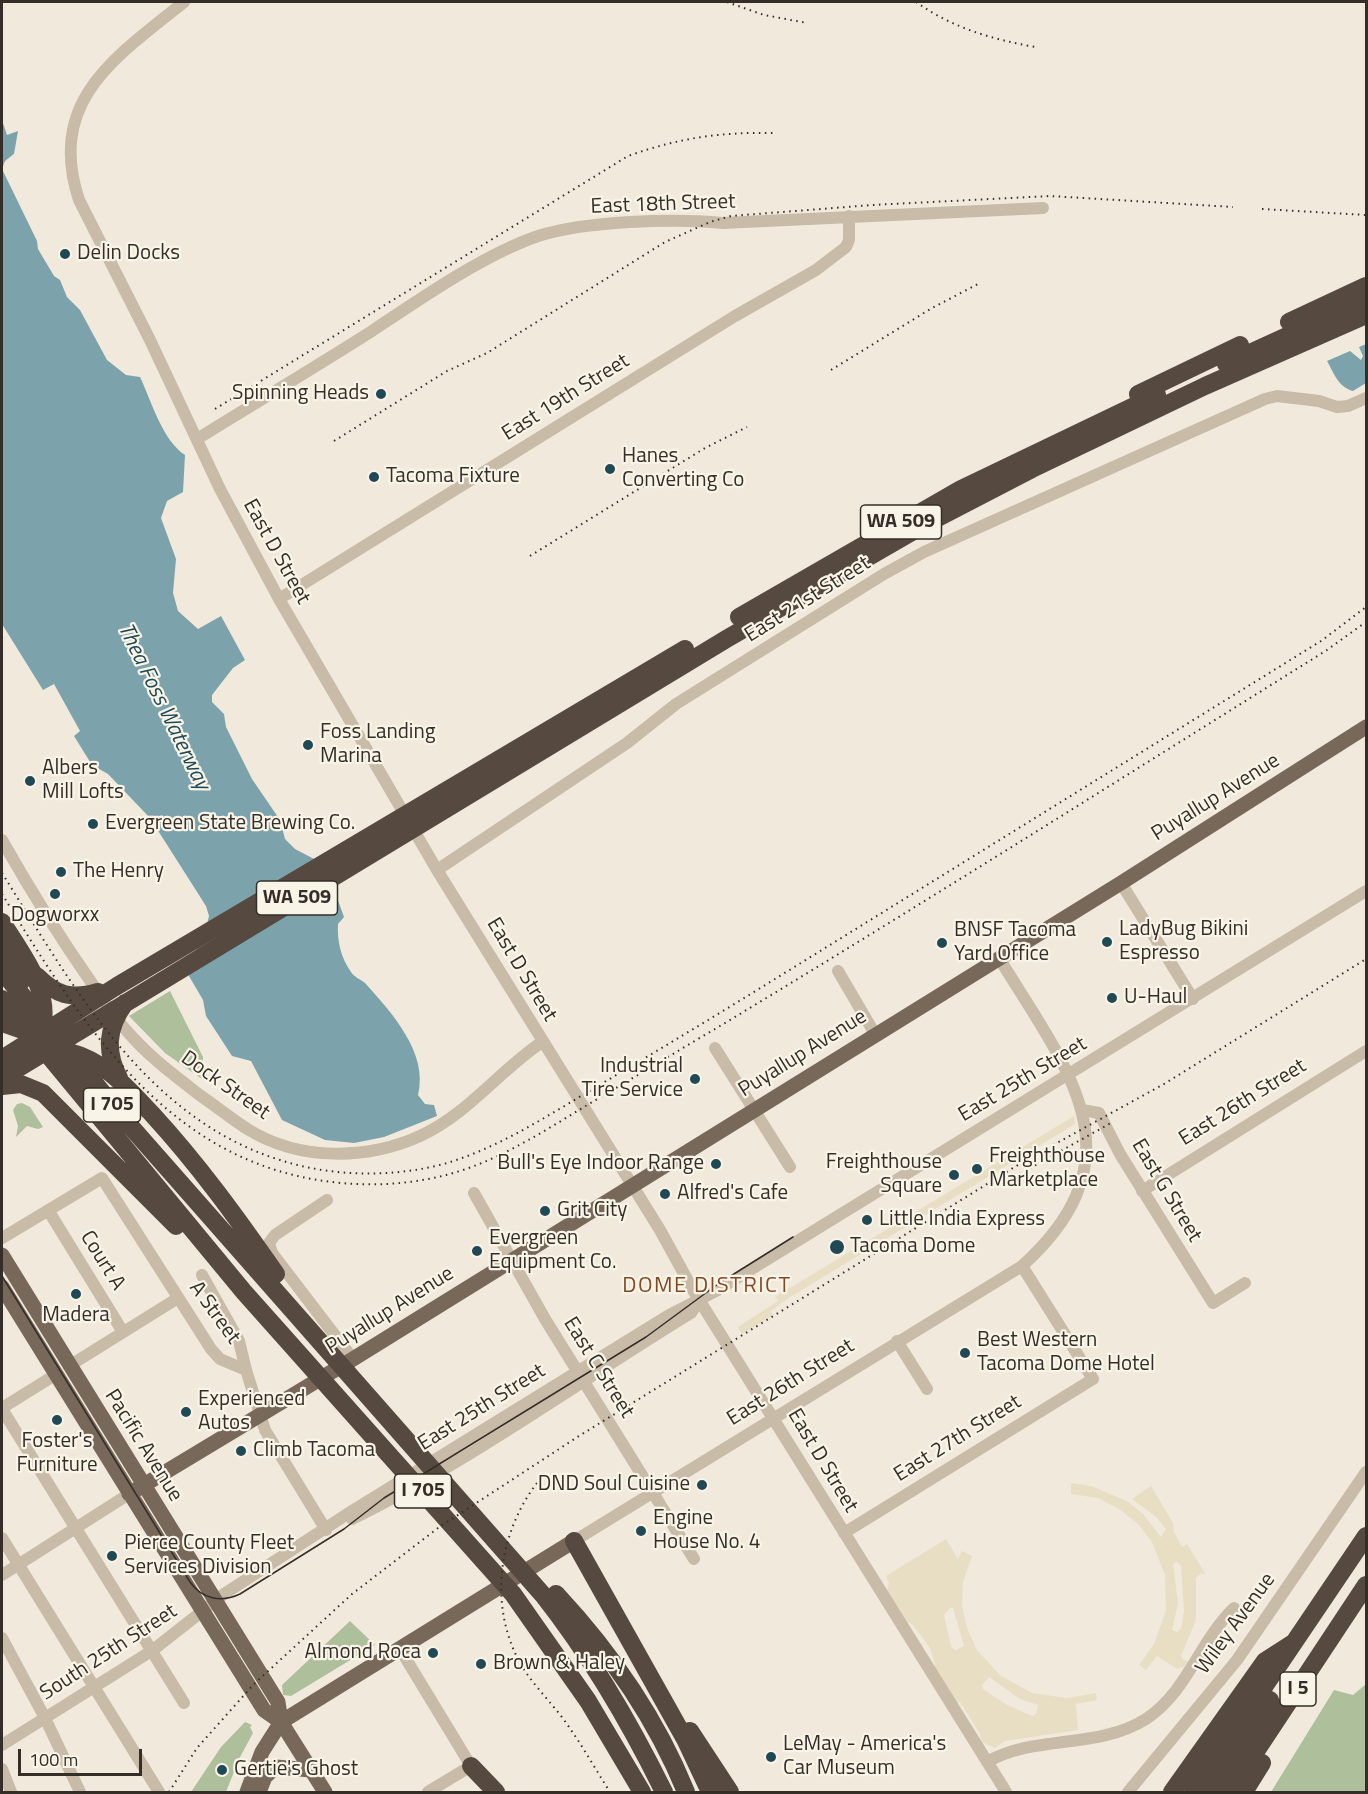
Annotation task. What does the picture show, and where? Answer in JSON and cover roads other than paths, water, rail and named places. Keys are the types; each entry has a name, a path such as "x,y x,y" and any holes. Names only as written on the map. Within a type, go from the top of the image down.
{"highway":[{"path":"1048,446 1139,393 1366,286"},
{"name":"WA 509","path":"2,1078 9,1060 45,1041 461,791 876,536 1048,446 1366,300"},
{"name":"WA 509","path":"461,791 924,525 1043,464 1205,386 1366,315"},
{"path":"1264,361 1366,323"},
{"path":"2,922 30,969 43,999 46,1094"},
{"name":"I 705","path":"2,949 43,1019 69,1053 458,1495 551,1588 599,1641 646,1712 686,1792"},
{"path":"30,969 53,991 65,996 122,993 109,1035 110,1054 119,1079"},
{"path":"2,971 69,1053"},
{"name":"I 705","path":"2,999 160,1201 487,1562 537,1625 588,1701"},
{"path":"2,1023 87,1058 119,1079 202,1171 335,1356"},
{"path":"2,1086 21,1084 46,1094 160,1201"},
{"path":"458,1495 567,1625 626,1719 664,1792"},
{"name":"I 5","path":"1193,1792 1275,1674 1366,1536"},
{"path":"572,1542 685,1739 710,1792"},
{"name":"I 5","path":"1229,1792 1366,1585"},
{"name":"I 5","path":"1244,1792 1366,1596"},
{"path":"1172,1792 1265,1661 1299,1638"},
{"path":"641,1660 730,1792"},
{"name":"I 5","path":"1212,1792 1270,1701 1275,1674"},
{"path":"588,1701 629,1792"},
{"path":"588,1701 642,1792"},
{"path":"471,1767 496,1792"}],"main road":[{"name":"Puyallup Avenue","path":"129,1494 353,1359 1366,729"},
{"name":"Pacific Avenue","path":"2,1255 278,1702 281,1722"},
{"name":"Pacific Avenue","path":"2,1287 264,1710 281,1722 325,1792"},
{"name":"East 26th Street","path":"281,1722 572,1542"},
{"path":"247,1792 262,1752 281,1722"},
{"path":"259,1792 265,1777 276,1767 311,1770"}],"street":[{"name":"East D Street","path":"184,2 103,70 81,103 71,136 72,174 79,200 220,489 279,598 440,875 660,1230 699,1300 1006,1792"},
{"name":"East 18th Street","path":"197,439 449,281 536,237 575,228 657,221 693,220 723,224 1043,208"},
{"name":"East 19th Street","path":"279,598 735,316 816,270 846,247 850,232 849,216"},
{"name":"East 21st Street","path":"440,875 627,742 676,704 924,552 1265,399 1277,396 1319,401 1337,407 1348,406 1366,398"},
{"name":"Dock Street","path":"2,840 70,952 125,1029 147,1053 250,1131 288,1147 326,1153 371,1151 419,1137 467,1107 502,1072 542,1042"},
{"path":"1121,883 1193,999"},
{"name":"East 25th Street","path":"326,1530 395,1498 581,1377 691,1313 699,1300 1070,1076 1366,891"},
{"path":"999,958 1070,1076"},
{"path":"838,971 875,1034"},
{"path":"715,1048 790,1167"},
{"name":"East 26th Street","path":"1142,1191 1366,1051"},
{"name":"East 26th Street","path":"572,1542 1022,1266 1057,1231 1078,1192 1086,1163 1087,1142 1082,1110 1070,1076"},
{"name":"East G Street","path":"1082,1110 1099,1113 1142,1191 1212,1303 1245,1283"},
{"name":"A Street","path":"48,1210 102,1178 215,1354 220,1359 246,1370 265,1430 326,1530"},
{"name":"East C Street","path":"474,1193 581,1377 694,1559"},
{"path":"327,1200 275,1235 269,1243 272,1253 353,1359"},
{"path":"2,1238 48,1210"},
{"name":"Court A","path":"48,1210 123,1332"},
{"name":"East 27th Street","path":"844,1533 1093,1379 1022,1266"},
{"path":"202,1275 239,1341 246,1370"},
{"path":"69,1366 178,1298"},
{"path":"897,1341 927,1389"},
{"path":"55,1375 2,1409 184,1703"},
{"name":"Wiley Avenue","path":"1128,1792 1237,1660 1366,1472"},
{"path":"2,1575 129,1494"},
{"name":"South 25th Street","path":"2,1745 153,1650 216,1601 326,1530"},
{"path":"2,1538 159,1792"},
{"path":"987,1762 1012,1751 1109,1736 1141,1722 1160,1708 1182,1685 1210,1633 1234,1608"},
{"path":"2,1638 45,1718 80,1792"},
{"path":"400,1649 471,1767 428,1792"},
{"path":"2,1769 11,1792"}],"water":[{"path":"2,120 7,135 18,131 14,154 5,161 2,169"},
{"name":"Thea Foss Waterway","path":"2,169 37,241 38,249 54,276 60,280 67,297 80,310 107,360 126,375 140,377 158,420 170,440 185,455 183,492 167,501 161,518 176,559 173,593 178,611 198,629 221,616 245,660 233,668 212,695 212,702 224,714 226,727 252,779 280,820 285,839 295,849 316,860 336,895 344,917 338,924 338,930 340,949 345,961 352,974 365,983 405,1034 418,1064 420,1079 418,1095 425,1104 434,1105 437,1116 384,1137 354,1143 325,1140 282,1120 251,1061 232,1056 206,1016 203,1000 189,976 191,957 203,941 209,916 206,906 150,818 108,774 92,765 74,736 80,731 54,684 43,690 2,624"},
{"path":"1366,344 1366,383 1353,391 1340,383 1327,361 1350,351 1361,360 1363,356 1359,347"}],"tram line":[{"path":"2,1276 190,1582 206,1596 219,1599 240,1594 344,1529 384,1498 646,1337 718,1284 793,1237"}],"railway":[{"path":"727,2 764,15 807,23"},
{"path":"916,2 958,26 1035,47"},
{"path":"215,409 628,156 699,137 773,133"},
{"path":"334,441 447,371 487,353 665,242 710,222 731,216 872,205 1050,196 1233,207"},
{"path":"1262,209 1366,215"},
{"path":"831,370 932,308 980,283"},
{"path":"530,556 705,448 747,427"},
{"path":"2,873 85,1002 117,1043 151,1080 189,1113 232,1140 300,1166 363,1174 427,1168 467,1156 505,1139 659,1050 1321,641 1366,607"},
{"path":"2,894 55,978 116,1059 151,1095 189,1127 232,1152 279,1171 299,1176 362,1184 425,1180 484,1162 555,1125 948,886 1327,650 1366,622"},
{"path":"169,1792 197,1748 254,1684 352,1594 438,1528 579,1436 1026,1160 1164,1084 1366,959"},
{"path":"1014,1177 1111,1123"},
{"path":"537,1483 523,1504 506,1549 502,1573 505,1622 512,1646 523,1668 565,1722 610,1792"}],"place":[{"name":"Delin Docks","path":"65,254"},
{"name":"Spinning Heads","path":"381,394"},
{"name":"Hanes Converting Co","path":"610,469"},
{"name":"Tacoma Fixture","path":"374,477"},
{"name":"Foss Landing Marina","path":"308,745"},
{"name":"Albers Mill Lofts","path":"30,781"},
{"name":"Evergreen State Brewing Co.","path":"93,824"},
{"name":"The Henry","path":"61,872"},
{"name":"Dogworxx","path":"55,894"},
{"name":"LadyBug Bikini Espresso","path":"1107,942"},
{"name":"BNSF Tacoma Yard Office","path":"942,943"},
{"name":"U-Haul","path":"1112,998"},
{"name":"Industrial Tire Service","path":"695,1079"},
{"name":"Bull's Eye Indoor Range","path":"716,1164"},
{"name":"Freighthouse Marketplace","path":"977,1169"},
{"name":"Freighthouse Square","path":"954,1175"},
{"name":"Alfred's Cafe","path":"665,1194"},
{"name":"Grit City","path":"545,1211"},
{"name":"Little India Express","path":"867,1220"},
{"name":"Tacoma Dome","path":"837,1247"},
{"name":"Evergreen Equipment Co.","path":"477,1251"},
{"name":"Madera","path":"76,1294"},
{"name":"Best Western Tacoma Dome Hotel","path":"965,1353"},
{"name":"Experienced Autos","path":"186,1412"},
{"name":"Foster's Furniture","path":"57,1420"},
{"name":"Climb Tacoma","path":"241,1451"},
{"name":"DND Soul Cuisine","path":"702,1485"},
{"name":"Engine House No. 4","path":"641,1531"},
{"name":"Pierce County Fleet Services Division","path":"112,1556"},
{"name":"Almond Roca","path":"433,1653"},
{"name":"Brown & Haley","path":"481,1664"},
{"name":"LeMay - America's Car Museum","path":"771,1757"},
{"name":"Gertie's Ghost","path":"222,1770"}],"district":[{"name":"DOME DISTRICT","path":"707,1287"}]}
